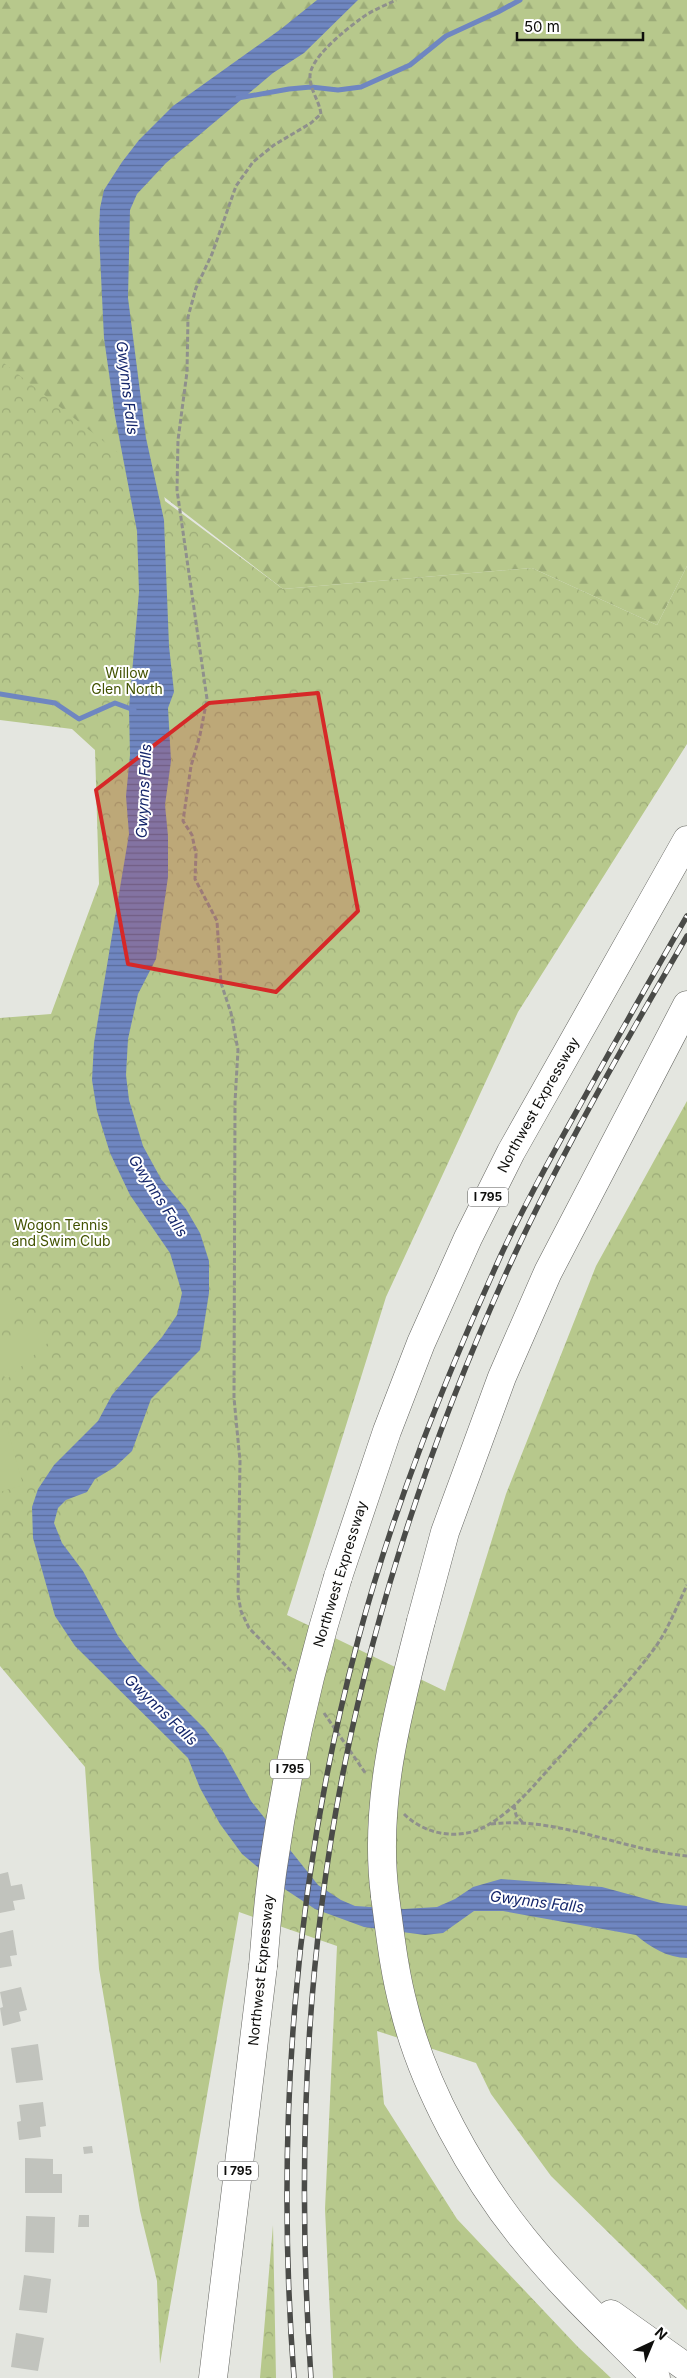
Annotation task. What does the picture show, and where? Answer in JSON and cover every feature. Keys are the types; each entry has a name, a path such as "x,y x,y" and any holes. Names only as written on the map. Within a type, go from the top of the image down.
{"highway":[{"name":"Northwest Expressway","path":"213,2378 263,1966 273,1868 292,1760 324,1623 338,1577 393,1414 421,1342 468,1238 511,1152 687,840"},
{"path":"656,2378 557,2276 523,2238 485,2185 449,2123 420,2058 404,2009 392,1955 383,1881 383,1814 391,1750 421,1621 445,1532 506,1368 548,1272 586,1195 687,1005"},
{"path":"557,2276 687,2368"}],"path":[{"path":"294,1676 282,1660 249,1628 241,1611 238,1595 240,1461 234,1398 238,1050 231,1012 221,983 217,921 195,878 196,854 192,835 183,821 191,766 200,735 207,699 177,490 178,440 187,372 188,316 196,288 212,254 236,186 253,162 274,145 311,123 321,114 319,101 311,88 310,81 314,62 360,19 396,0"},
{"path":"490,1824 514,1805 596,1719 654,1648 687,1585"},
{"path":"319,1707 372,1781"},
{"path":"514,1805 516,1815 524,1823"},
{"path":"398,1807 410,1820 433,1833 455,1835 490,1824 524,1823 663,1853 687,1856"}],"highlighted area":[{"path":"318,693 358,911 276,992 128,964 96,790 209,703"}],"green space":[{"path":"0,0 687,0 687,566 657,625 532,568 283,589 0,370"},
{"path":"0,360 163,488 165,501 283,589 532,568 657,625 687,566 687,744 518,1012 386,1297 287,1615 445,1691 506,1494 596,1266 687,1101 687,2310 551,2176 491,2094 476,2063 377,2031 384,2104 457,2219 578,2347 611,2378 333,2378 325,2209 337,1946 239,1912 160,2364 157,2281 140,2211 99,1969 85,1767 0,1666 0,1018 51,1014 99,884 95,750 72,729 0,720"},
{"path":"7,1291 26,1311 0,1334 0,1298"},
{"path":"33,1319 51,1340 7,1379 0,1372 0,1349"},
{"path":"7,1427 23,1485 0,1492 0,1430"},
{"path":"273,2225 276,2378 260,2378"}],"water":[{"name":"Gwynns Falls","path":"317,0 358,0 304,53 273,73 166,163 137,194 130,210 128,298 146,438 164,520 169,646 174,692 168,708 171,761 165,805 168,836 168,877 156,959 138,994 128,1039 126,1075 129,1100 143,1146 161,1179 186,1209 200,1233 209,1261 209,1293 200,1350 151,1399 132,1451 115,1467 95,1479 87,1492 66,1500 58,1508 54,1523 62,1543 83,1571 118,1636 137,1661 205,1729 224,1753 251,1801 318,1885 341,1900 355,1906 404,1909 437,1907 455,1899 473,1887 501,1879 602,1887 661,1903 687,1906 687,1958 680,1958 660,1951 636,1935 503,1911 474,1911 443,1933 425,1935 364,1927 315,1909 280,1886 242,1854 220,1824 200,1788 188,1758 75,1646 55,1616 33,1538 32,1507 38,1489 54,1465 98,1421 112,1395 162,1337 177,1315 182,1293 170,1253 130,1195 110,1153 97,1111 92,1080 94,1043 129,834 126,796 130,755 129,708 139,592 137,531 115,416 104,338 99,234 100,208 104,190 122,162 139,140 173,106 281,29"}],"building":[{"path":"8,1872 11,1886 22,1884 25,1899 13,1901 15,1910 0,1913 0,1874"},
{"path":"13,1930 17,1955 10,1956 12,1966 0,1968 0,1933"},
{"path":"21,1987 27,2010 19,2012 21,2021 3,2026 0,2008 3,2007 0,1992"},
{"path":"38,2044 43,2080 16,2083 11,2048"},
{"path":"43,2102 46,2126 40,2127 41,2137 19,2140 17,2122 21,2121 19,2105"},
{"path":"92,2146 93,2153 84,2154 83,2147"},
{"path":"25,2158 53,2159 53,2174 62,2174 62,2193 25,2193"},
{"path":"79,2215 89,2215 89,2227 78,2227"},
{"path":"26,2216 55,2217 54,2253 25,2252"},
{"path":"24,2275 51,2279 47,2313 19,2310"},
{"path":"16,2333 44,2338 38,2371 11,2367"}],"waterway":[{"path":"238,98 311,87 338,90 361,87 410,65 446,36 520,0"},
{"path":"0,694 55,703 79,719 115,703 134,710"}],"railway":[{"path":"294,2378 287,2192 289,2099 295,2006 318,1822 336,1730 358,1640 387,1542 404,1493 440,1397 501,1255 552,1156 687,916"},
{"path":"311,2378 305,2224 307,2070 320,1916 331,1839 359,1698 394,1569 414,1506 460,1380 486,1319 513,1258 574,1135 687,936"}],"park label":[{"name":"Willow Glen North","path":"127,682"},
{"name":"Wogon Tennis and Swim Club","path":"61,1234"}]}
